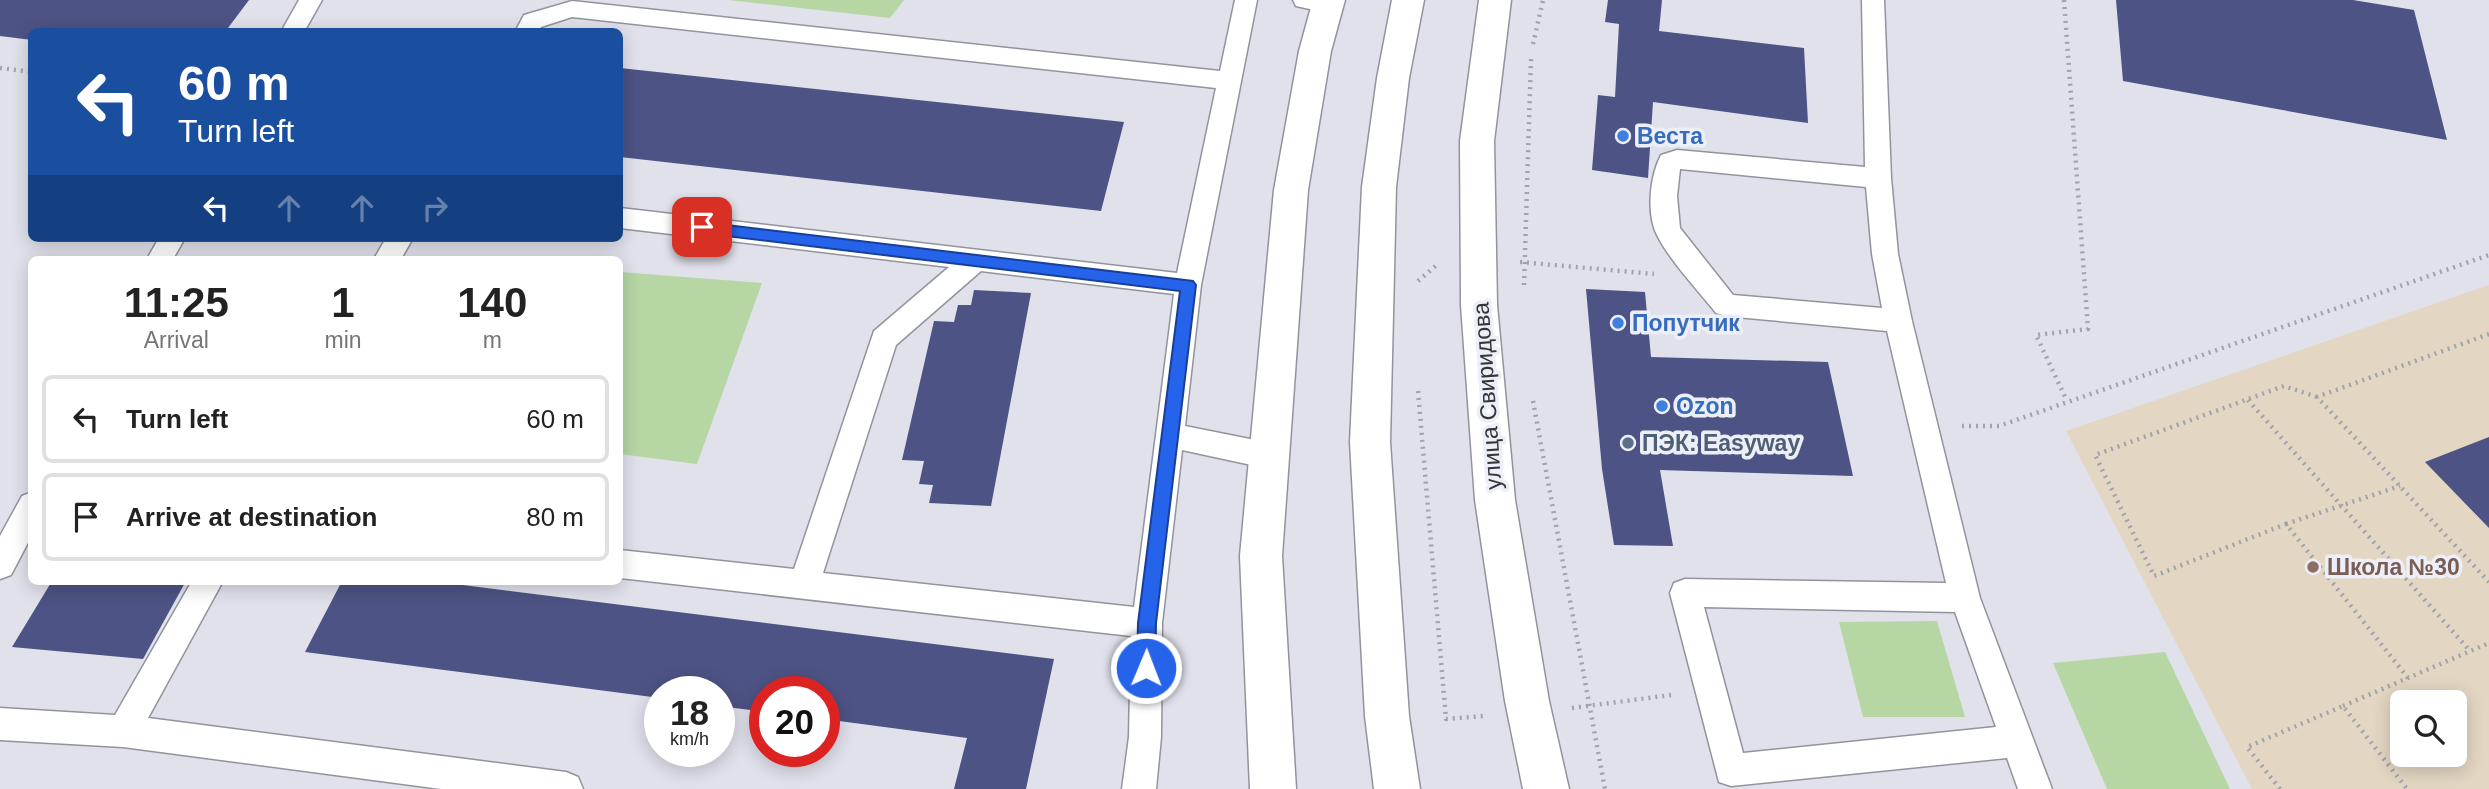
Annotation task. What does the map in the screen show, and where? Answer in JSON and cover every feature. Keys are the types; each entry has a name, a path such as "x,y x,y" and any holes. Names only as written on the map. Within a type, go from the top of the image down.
{"street":[{"path":"1397,789 1387,716 1370,442 1379,187 1393,78 1408,0"},
{"name":"улица Свиридова","path":"1495,0 1477,141 1479,305 1495,500 1530,713 1546,789"},
{"path":"1273,789 1261,556 1291,190 1321,2"}],"lane":[{"path":"294,28 311,0"},
{"path":"1139,789 1145,737 1147,623 1188,285 1246,0"},
{"path":"1873,0 1878,178 1885,254 1898,321 1965,598 2035,789"},
{"path":"528,28 532,21 572,9 616,7 1228,81"},
{"path":"1878,178 1677,159 1670,162 1666,172 1668,231 1725,305 1898,321"},
{"path":"623,218 1188,285"},
{"path":"804,585 884,339 976,260"},
{"path":"1168,435 1270,456"},
{"path":"0,565 28,512"},
{"path":"623,564 1147,623"},
{"path":"123,731 206,585"},
{"path":"1965,598 1685,593 1731,770 2016,741"},
{"path":"0,724 123,731 566,789"}],"path":[{"path":"1524,288 1531,50 1543,0"},
{"path":"2064,0 2088,329 2036,335 2067,401"},
{"path":"0,68 28,72"},
{"path":"1924,426 1999,426 2489,255"},
{"path":"1416,284 1436,265 1450,261 1479,261"},
{"path":"1524,262 1702,278"},
{"path":"2317,397 2489,334"},
{"path":"2400,486 2286,524 2154,576 2095,455 2284,386 2317,397 2400,486 2489,582"},
{"path":"1418,390 1446,719"},
{"path":"1531,393 1605,789"},
{"path":"2248,399 2470,651"},
{"path":"2286,524 2408,678"},
{"path":"2280,789 2247,747 2489,643"},
{"path":"1530,713 1710,690"},
{"path":"2343,706 2407,789"}],"shaded area":[{"name":"Школа №30","path":"2489,285 2489,789 2252,789 2066,431"}],"green space":[{"path":"729,0 904,0 890,18"},
{"path":"623,272 762,283 697,464 623,454"},
{"path":"1937,621 1965,717 1863,717 1839,622"},
{"path":"2165,652 2230,789 2107,789 2053,663"}],"building":[{"path":"0,0 249,0 228,28 28,28 28,40 0,36"},
{"path":"1608,0 1662,0 1659,31 1804,48 1808,123 1653,102 1648,178 1592,170 1598,95 1615,97 1619,24 1605,22"},
{"path":"2116,0 2353,0 2414,10 2447,140 2123,81"},
{"path":"623,68 1124,122 1101,211 623,157"},
{"path":"1586,289 1645,292 1651,357 1828,362 1853,476 1660,470 1673,546 1614,545 1602,469"},
{"path":"974,290 1031,293 991,506 929,503 933,485 919,484 924,461 902,460 934,321 954,322 958,305 971,305"},
{"path":"2489,437 2489,528 2425,462"},
{"path":"50,585 184,585 143,659 12,647"},
{"path":"340,585 463,585 1054,659 1026,789 954,789 967,738 840,721 840,676 749,676 749,710 735,708 735,676 644,676 644,696 305,652"}],"place":[{"name":"Веста","path":"1623,136"},
{"name":"Попутчик","path":"1618,323"},
{"name":"Ozon","path":"1662,406"},
{"name":"ПЭК: Easyway","path":"1628,443"},
{"name":"Школа №30","path":"2313,567"}],"route":[{"path":"702,227 1188,285 1147,623 1146,668"}]}
